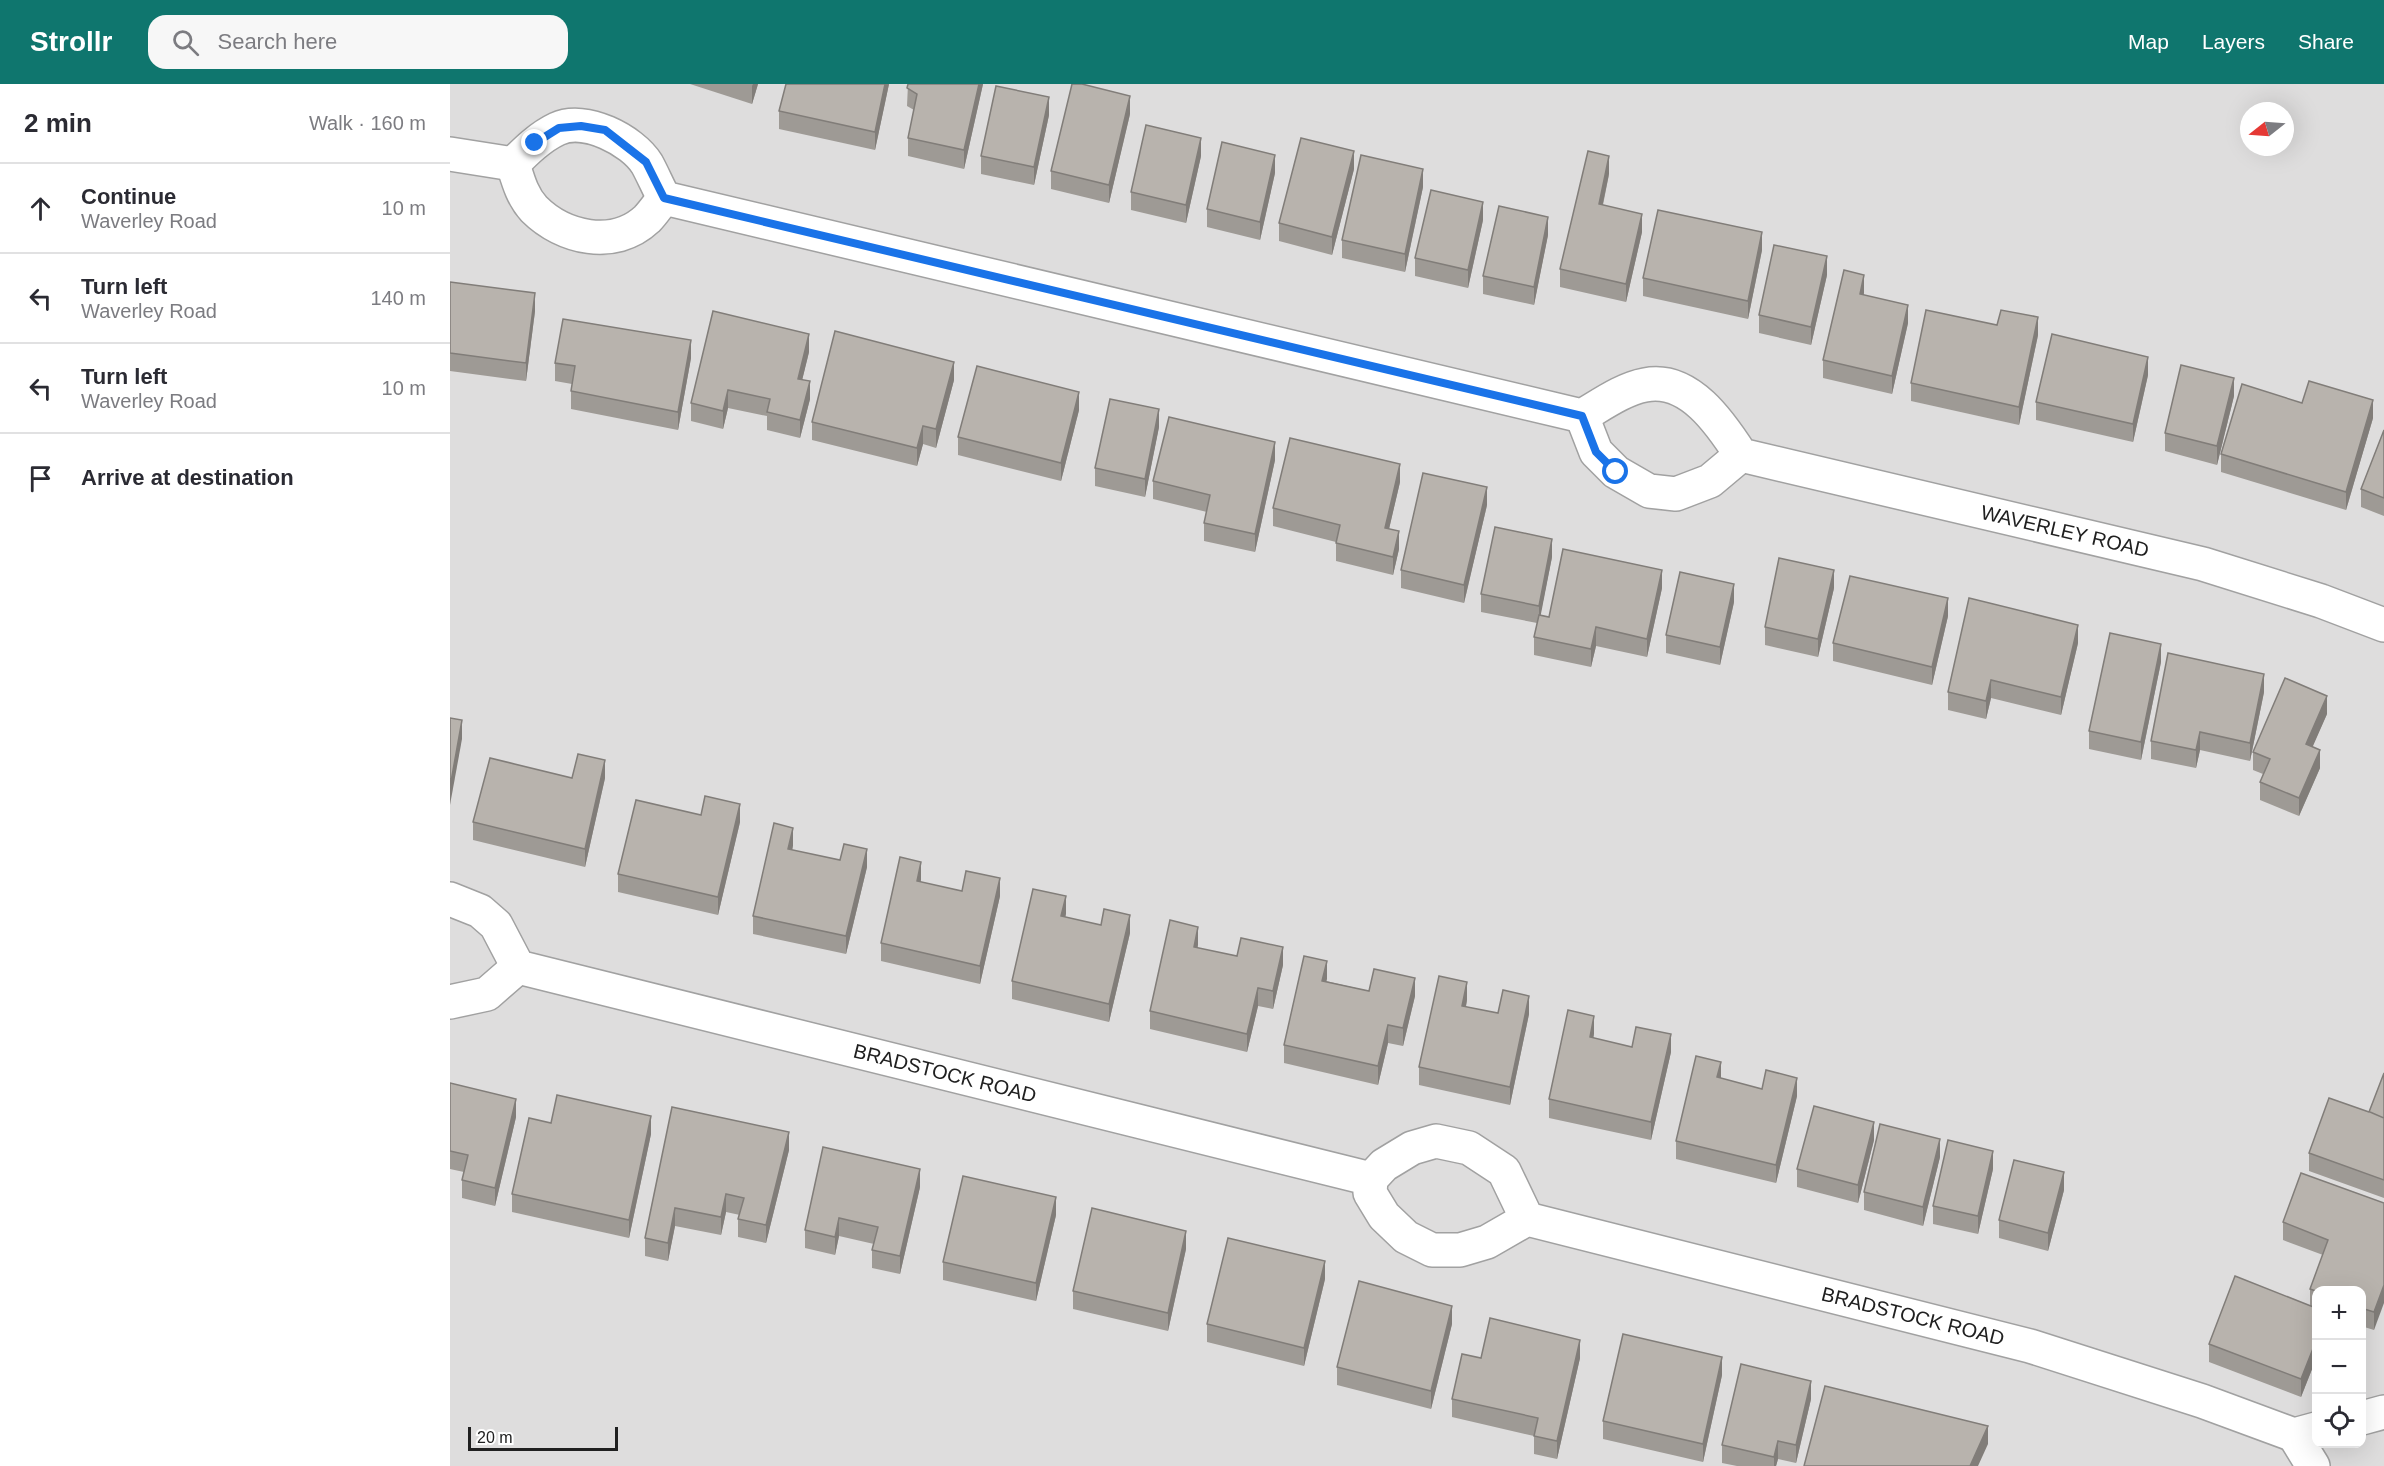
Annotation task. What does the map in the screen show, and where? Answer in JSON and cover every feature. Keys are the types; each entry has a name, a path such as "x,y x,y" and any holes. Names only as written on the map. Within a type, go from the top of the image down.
{"street":[{"path":"513,164 535,143 559,128 581,126 605,130 646,162 664,198"},
{"path":"450,154 513,164"},
{"path":"513,164 521,188 534,208 557,227 579,235 602,238 626,232 646,220 664,198"},
{"path":"664,198 1582,416 1613,398 1646,384 1674,387 1697,401 1719,422 1742,455 1710,481 1676,494 1649,491 1616,472 1596,452 1582,416"},
{"name":"WAVERLEY ROAD","path":"1742,455 2203,564 2321,601 2384,625"},
{"path":"450,899 480,911 496,925 518,967 487,994 450,1002"},
{"name":"BRADSTOCK ROAD","path":"518,967 1371,1179"},
{"path":"1436,1141 1469,1148 1504,1172 1527,1219 1487,1242 1460,1250 1432,1250 1406,1236 1384,1216 1370,1193 1371,1179 1384,1165 1412,1148 1436,1141"},
{"name":"BRADSTOCK ROAD","path":"1527,1219 2030,1346 2305,1432 2313,1466"},
{"path":"2366,1417 2384,1412"}],"shaded area":[{"path":"450,84 2384,84 2384,1466 450,1466"}],"building":[{"path":"786,84 885,84 875,132 779,111"},
{"path":"908,84 979,84 964,150 908,138 917,94 907,88"},
{"path":"1072,84 1082,84 1130,96 1109,185 1051,171"},
{"path":"996,86 1049,97 1034,167 981,156"},
{"path":"1146,125 1201,138 1186,205 1131,192"},
{"path":"1301,138 1354,151 1332,237 1279,223"},
{"path":"1222,142 1275,155 1260,222 1207,209"},
{"path":"1588,151 1609,156 1599,204 1642,214 1626,284 1560,269"},
{"path":"1361,155 1423,169 1405,254 1342,240"},
{"path":"1431,190 1483,202 1468,270 1415,258"},
{"path":"1499,206 1548,217 1534,287 1483,276"},
{"path":"1658,210 1762,232 1748,301 1643,278"},
{"path":"1774,245 1827,256 1811,327 1759,315"},
{"path":"1844,270 1864,275 1860,294 1908,305 1892,376 1823,360"},
{"path":"450,282 535,293 526,363 450,353"},
{"path":"1926,310 1997,325 2001,310 2038,317 2019,407 1911,383"},
{"path":"713,311 809,334 798,379 810,381 800,420 767,412 770,399 728,390 723,411 691,403"},
{"path":"563,319 691,340 678,412 571,391 575,366 555,363"},
{"path":"835,331 954,362 936,429 923,426 917,448 812,422"},
{"path":"2052,334 2148,357 2133,424 2036,402"},
{"path":"2181,365 2234,378 2217,446 2165,433"},
{"path":"977,366 1079,392 1061,463 958,437"},
{"path":"2309,381 2373,400 2346,492 2221,454 2242,384 2302,403"},
{"path":"1110,399 1159,409 1145,479 1095,468"},
{"path":"1169,417 1275,442 1255,534 1204,523 1210,495 1153,481"},
{"path":"2384,430 2384,498 2361,489"},
{"path":"1290,438 1400,464 1385,528 1399,531 1393,557 1336,543 1340,525 1273,508"},
{"path":"1423,473 1487,487 1464,585 1401,570"},
{"path":"1495,527 1552,539 1539,606 1481,594"},
{"path":"1563,549 1662,570 1647,639 1596,627 1591,649 1534,637 1539,615 1549,617"},
{"path":"1779,558 1834,570 1818,639 1765,627"},
{"path":"1680,572 1734,584 1720,647 1666,635"},
{"path":"1850,576 1948,598 1932,667 1833,643"},
{"path":"1969,598 2078,625 2061,697 1991,680 1986,701 1948,692"},
{"path":"2110,633 2161,644 2141,742 2089,731"},
{"path":"2168,653 2264,674 2250,743 2200,732 2196,750 2151,741"},
{"path":"2285,678 2327,696 2306,744 2320,750 2299,798 2260,782 2270,759 2253,752"},
{"path":"450,718 462,720 450,787"},
{"path":"578,754 605,760 585,849 473,822 490,758 572,778"},
{"path":"705,796 740,804 718,897 618,874 636,800 701,815"},
{"path":"774,823 793,828 788,849 840,860 844,844 867,849 846,936 753,916"},
{"path":"900,857 921,862 917,881 962,891 966,871 1000,878 980,966 881,943"},
{"path":"1033,889 1066,896 1061,916 1101,925 1104,909 1130,915 1109,1004 1012,981"},
{"path":"1170,920 1198,927 1194,947 1237,956 1241,938 1283,947 1273,991 1258,988 1247,1034 1150,1011"},
{"path":"1304,956 1327,961 1322,981 1369,991 1374,969 1415,978 1403,1028 1388,1025 1378,1066 1284,1045"},
{"path":"1439,976 1467,982 1462,1006 1498,1013 1503,990 1529,996 1510,1087 1419,1067"},
{"path":"1568,1010 1594,1016 1590,1037 1632,1047 1636,1027 1671,1034 1651,1122 1549,1099"},
{"path":"1696,1056 1721,1062 1717,1077 1762,1089 1766,1070 1797,1078 1776,1165 1676,1141"},
{"path":"2384,1073 2384,1180 2309,1153 2329,1098 2369,1112"},
{"path":"450,1083 516,1099 495,1188 462,1180 468,1155 450,1151"},
{"path":"557,1095 651,1116 629,1220 512,1194 529,1118 551,1123"},
{"path":"1814,1106 1874,1122 1858,1185 1797,1169"},
{"path":"672,1107 789,1132 766,1225 738,1219 744,1198 726,1194 721,1217 675,1208 668,1243 645,1238"},
{"path":"1880,1124 1940,1139 1923,1207 1864,1192"},
{"path":"1948,1140 1993,1151 1978,1216 1933,1206"},
{"path":"823,1147 920,1169 900,1256 872,1250 878,1227 839,1218 835,1237 805,1230"},
{"path":"2014,1160 2064,1172 2048,1233 1999,1220"},
{"path":"2301,1173 2384,1203 2384,1285 2374,1312 2366,1310 2366,1286 2312,1286 2312,1290 2310,1289 2328,1240 2283,1222"},
{"path":"963,1176 1056,1197 1036,1283 943,1262"},
{"path":"1092,1208 1186,1231 1168,1313 1073,1291"},
{"path":"1228,1238 1325,1261 1304,1348 1207,1324"},
{"path":"2235,1276 2312,1306 2312,1351 2301,1379 2209,1344"},
{"path":"1359,1281 1452,1306 1431,1391 1337,1367"},
{"path":"1490,1318 1580,1340 1557,1441 1534,1436 1538,1418 1452,1399 1462,1354 1481,1358"},
{"path":"1623,1334 1722,1357 1703,1444 1603,1421"},
{"path":"1741,1364 1811,1381 1796,1445 1778,1441 1774,1457 1722,1445"},
{"path":"1825,1386 1988,1426 1970,1466 1804,1466"}],"route":[{"path":"535,143 559,128 581,126 605,130 646,162 664,198 1582,416 1596,452 1616,472"}]}
